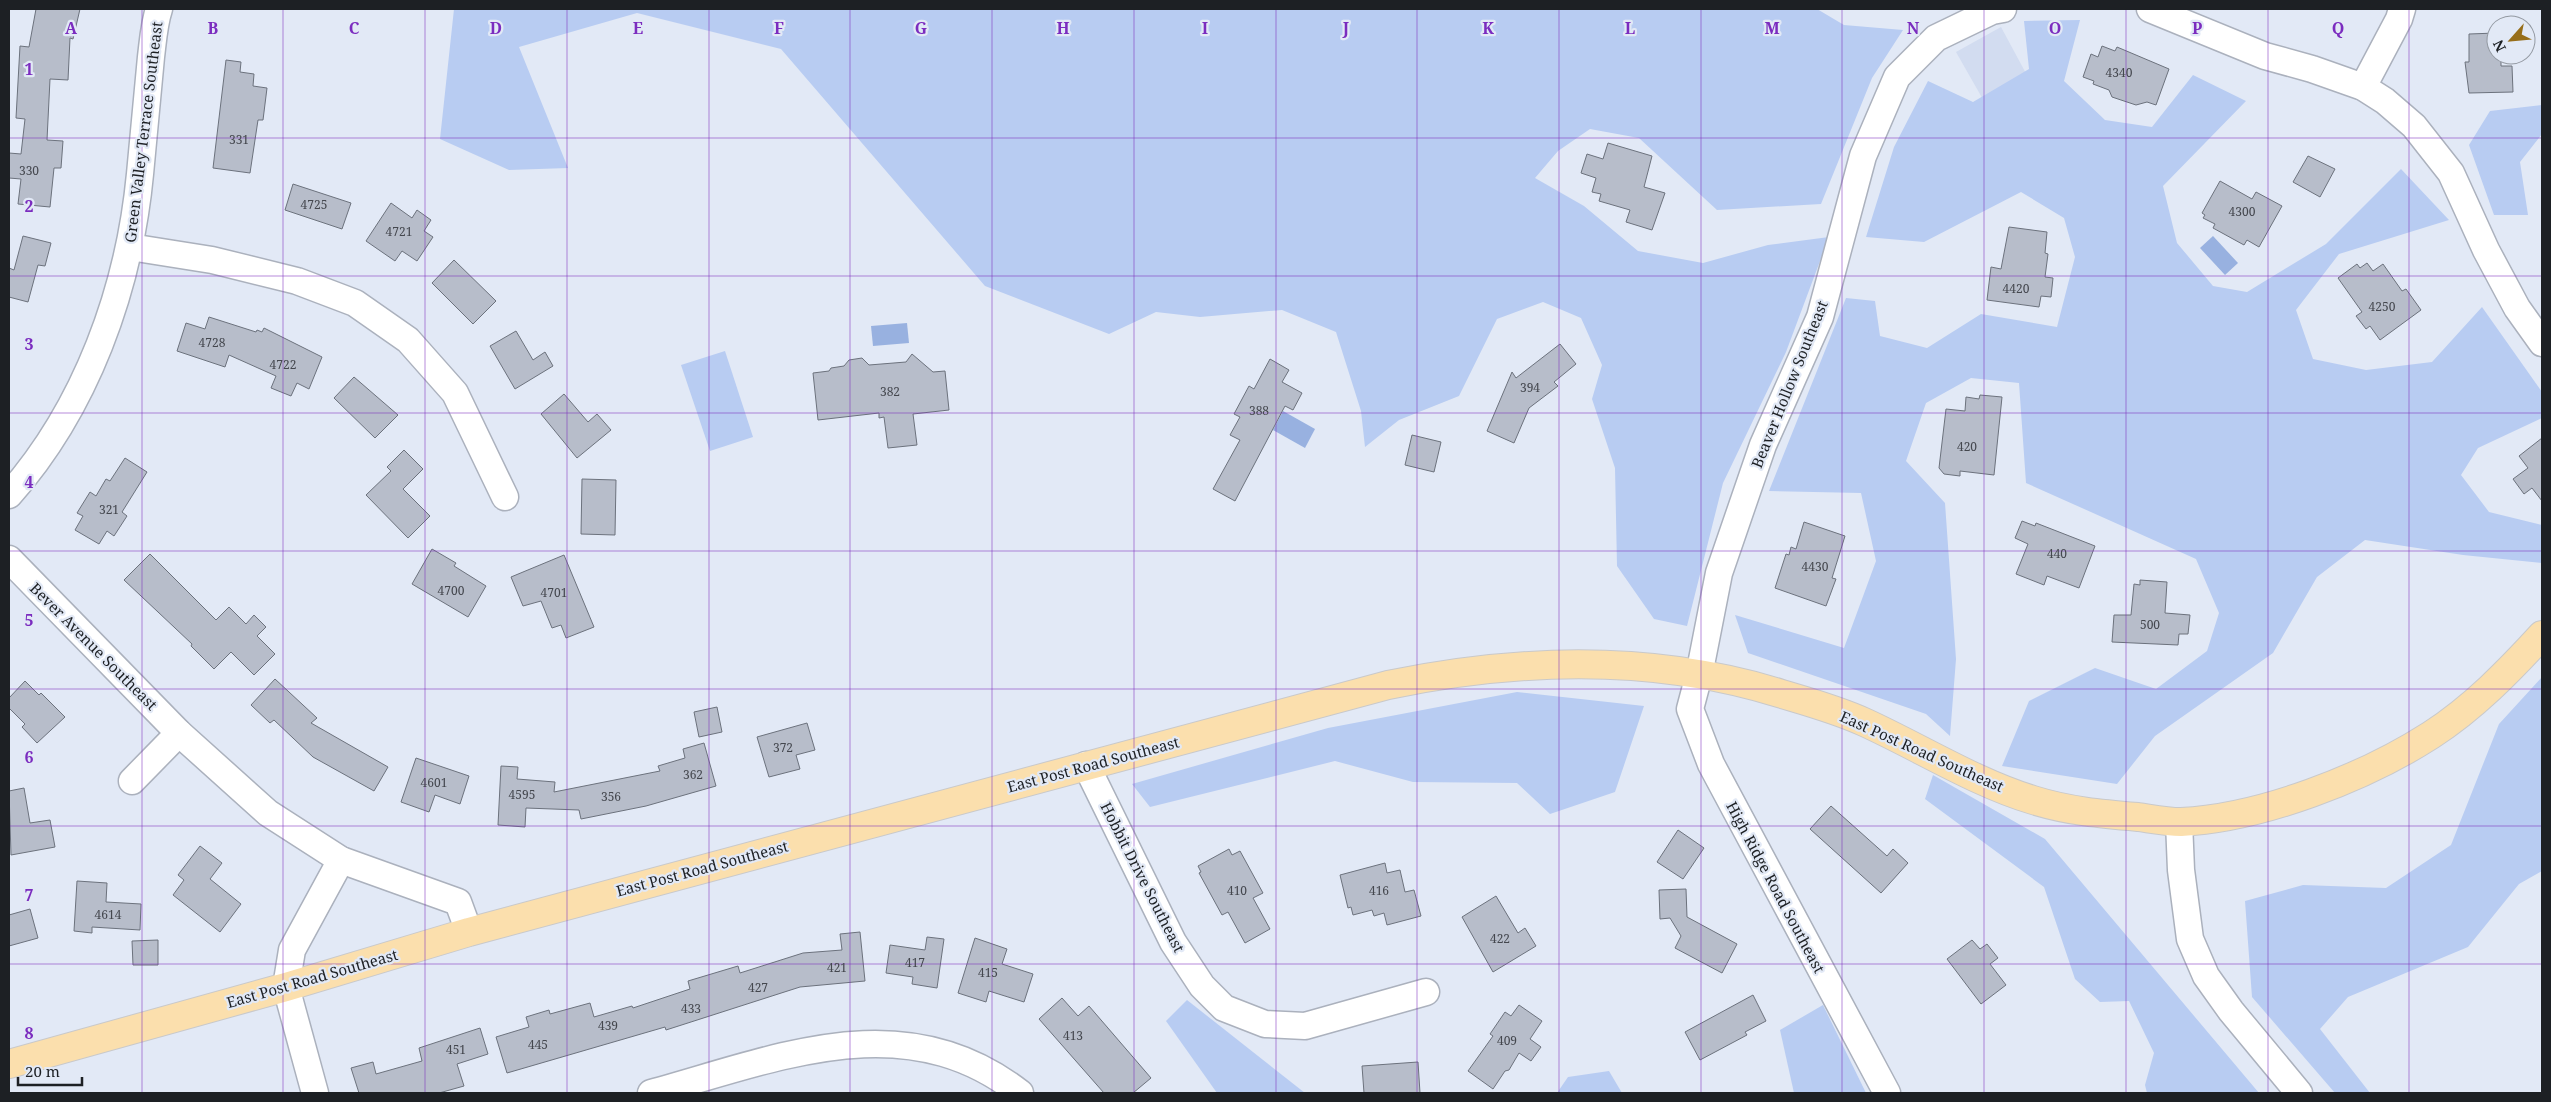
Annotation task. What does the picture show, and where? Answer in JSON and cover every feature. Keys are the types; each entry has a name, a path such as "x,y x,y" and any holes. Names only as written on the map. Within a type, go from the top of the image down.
{"main road":[{"name":"East Post Road Southeast","path":"9,1064 286,987 468,932 1086,765 1388,685 1473,670 1560,663 1652,666 1699,675 1779,693 1860,720 1970,774 2030,800 2069,810 2179,822 2230,815 2278,803 2336,784 2386,760 2433,734 2479,697 2542,635"}],"street":[{"name":"Green Valley Terrace Southeast","path":"9,495 32,469 80,390 108,322 130,247 140,177 147,92 158,9"},
{"name":"Beaver Hollow Southeast","path":"1699,675 1719,573 1763,445 1820,317 1862,156 1897,77 1936,38 1992,11 2003,9"},
{"path":"2150,9 2265,56 2312,69 2363,87 2386,101 2414,126 2450,173 2486,250 2513,300 2542,343"},
{"path":"2363,87 2399,19 2402,9"},
{"path":"130,247 212,260 288,279 355,303 408,340 455,393 505,497"},
{"name":"Bever Avenue Southeast","path":"9,560 179,733 268,812 341,860 458,902 468,932"},
{"name":"High Ridge Road Southeast","path":"1699,675 1690,709 1711,764 1886,1093"},
{"path":"132,781 179,733"},
{"name":"Hobbit Drive Southeast","path":"1086,765 1173,942 1202,986 1224,1008 1265,1024 1305,1026 1426,992"},
{"path":"2179,822 2181,870 2190,939 2206,976 2231,1011 2299,1093"},
{"path":"315,1093 286,987 292,950 341,860"},
{"path":"651,1093 796,1053 841,1044 901,1043 950,1056 1002,1079 1020,1093"}],"shaded area":[{"path":"454,9 1817,9 1844,25 1903,30 1872,78 1821,204 1717,210 1639,138 1590,129 1558,151 1535,178 1584,206 1638,251 1703,263 1768,245 1829,237 1786,352 1723,483 1687,626 1654,619 1617,566 1615,468 1592,399 1602,365 1581,318 1543,302 1497,319 1459,396 1399,420 1365,447 1361,411 1336,332 1282,310 1200,317 1156,312 1109,334 985,286 781,49 637,13 519,47 568,168 509,170 440,139"},
{"path":"2080,20 2064,81 2105,120 2152,127 2193,75 2246,101 2163,186 2177,243 2213,286 2247,292 2326,244 2401,169 2449,220 2339,254 2296,310 2313,359 2366,370 2432,362 2482,307 2542,392 2542,418 2478,448 2461,475 2489,512 2542,525 2542,563 2463,555 2365,540 2317,577 2273,653 2155,736 2117,784 2002,766 2029,701 2095,668 2156,689 2207,651 2219,613 2196,559 2026,483 2019,383 1971,378 1926,403 1906,461 1945,503 1956,659 1950,736 1926,714 1748,653 1735,615 1844,648 1876,561 1861,493 1769,491 1846,298 1875,301 1880,336 1927,348 1981,314 2057,327 2075,257 2064,218 2021,192 1924,242 1866,237 1894,147 1928,81 1973,102 2029,69 2024,21"},
{"path":"2001,27 2029,79 1985,103 1956,52"},
{"path":"2542,105 2542,134 2520,162 2528,215 2494,215 2469,145 2490,111"},
{"path":"2213,236 2238,263 2225,275 2200,248"},
{"path":"907,323 909,343 873,346 871,326"},
{"path":"725,351 753,437 710,451 681,365"},
{"path":"1283,411 1315,429 1305,448 1273,430"},
{"path":"2542,677 2542,871 2519,884 2468,947 2348,997 2320,1029 2370,1093 2335,1093 2252,997 2245,901 2303,885 2386,888 2451,845 2499,724"},
{"path":"1517,692 1644,706 1615,792 1550,814 1517,783 1413,782 1335,761 1150,807 1132,784 1328,728"},
{"path":"1933,775 2045,839 2259,1093 2147,1093 2145,1085 2154,1053 2129,1001 2100,1002 2075,979 2044,887 1925,799"},
{"path":"1187,1000 1305,1093 1217,1093 1166,1021"},
{"path":"1823,1005 1866,1093 1794,1093 1780,1030"},
{"path":"1609,1071 1622,1093 1557,1093 1568,1077"}],"building":[{"path":"36,9 80,9 73,39 70,38 68,80 50,79 47,140 63,141 61,168 54,168 50,207 18,204 21,179 9,178 9,153 21,154 25,119 16,118 20,46 29,47"},
{"path":"2486,33 2486,65 2512,66 2513,92 2469,93 2465,62 2469,62 2469,34"},
{"path":"2102,46 2115,51 2117,47 2169,69 2156,105 2147,102 2136,105 2112,97 2109,90 2093,84 2094,81 2083,77 2091,54 2098,57"},
{"path":"226,60 241,62 240,72 254,74 253,86 267,88 263,120 258,120 250,173 213,168"},
{"path":"1608,143 1652,156 1644,187 1665,193 1652,230 1626,222 1630,210 1599,201 1601,194 1592,192 1596,178 1581,173 1587,154 1603,159"},
{"path":"2308,156 2335,169 2320,197 2293,182"},
{"path":"2220,181 2252,199 2256,192 2282,206 2259,247 2247,240 2244,245 2213,228 2215,224 2203,218 2205,215 2202,213"},
{"path":"293,184 351,203 342,229 285,210"},
{"path":"391,203 412,218 417,210 431,220 424,231 433,237 417,261 402,251 395,261 366,241"},
{"path":"2009,227 2047,232 2045,253 2048,254 2045,277 2053,278 2051,297 2041,296 2039,307 1987,300 1991,267 2001,269"},
{"path":"23,236 51,243 45,266 38,265 28,302 9,297 9,268 14,270"},
{"path":"454,260 496,301 473,324 432,283"},
{"path":"2367,263 2373,271 2383,264 2402,291 2406,289 2421,310 2380,340 2370,326 2366,329 2356,316 2362,312 2338,278 2357,264 2360,268"},
{"path":"209,317 256,332 257,330 262,332 264,328 322,357 309,389 297,383 291,396 271,388 276,376 229,355 225,367 177,351 186,323 205,329"},
{"path":"516,331 533,360 545,352 553,366 515,389 490,346"},
{"path":"1560,344 1576,364 1554,382 1558,386 1529,408 1514,443 1487,431 1512,372 1516,378"},
{"path":"912,354 933,372 945,371 949,410 913,414 917,445 888,448 884,417 879,418 879,413 818,420 813,373 829,371 831,368 844,366 849,360 862,358 869,365 906,362"},
{"path":"1270,359 1289,370 1282,382 1302,393 1293,410 1285,406 1235,501 1213,489 1240,440 1230,435 1240,417 1234,414 1249,386 1254,389"},
{"path":"354,377 398,415 375,438 334,398"},
{"path":"564,394 588,422 597,414 611,430 577,458 541,414"},
{"path":"1980,395 2002,397 1994,475 1960,471 1960,476 1944,474 1939,468 1946,409 1965,411 1966,397 1979,399"},
{"path":"1412,435 1441,442 1434,472 1405,465"},
{"path":"2542,438 2542,501 2532,488 2524,494 2513,479 2528,468 2519,456"},
{"path":"404,450 423,469 403,489 430,516 408,538 366,495 391,471 387,467"},
{"path":"125,458 147,472 122,512 127,516 114,536 107,531 99,544 75,530 83,516 77,513 90,492 96,496 106,479 110,481"},
{"path":"582,479 616,480 615,535 581,534"},
{"path":"2022,521 2035,526 2036,523 2095,546 2079,588 2047,576 2044,585 2016,574 2028,544 2015,538"},
{"path":"1804,522 1845,536 1832,578 1836,579 1826,606 1775,588 1786,554 1789,555 1791,547 1796,549"},
{"path":"432,549 456,563 454,566 486,586 468,617 412,584"},
{"path":"150,554 216,620 229,607 246,624 254,615 266,627 257,636 275,654 254,675 231,652 214,669 191,646 192,644 124,580"},
{"path":"564,555 594,627 566,638 561,625 552,628 541,601 523,606 511,577"},
{"path":"2140,580 2167,582 2165,613 2190,615 2188,634 2179,634 2178,645 2112,642 2114,615 2131,615 2134,584 2140,585"},
{"path":"275,679 317,718 311,723 388,767 374,791 313,757 274,720 270,723 251,705"},
{"path":"25,681 39,695 41,693 65,717 37,743 22,727 25,724 9,708 9,698"},
{"path":"717,707 722,732 699,737 694,712"},
{"path":"807,723 815,750 796,755 800,769 769,777 757,737"},
{"path":"704,743 716,786 646,806 581,819 579,810 526,808 525,827 498,825 501,766 518,767 517,779 555,782 554,792 660,771 658,766 685,758 683,749"},
{"path":"416,758 469,776 460,804 435,795 429,812 401,802"},
{"path":"24,788 30,823 50,820 55,847 11,855 9,791"},
{"path":"1831,806 1887,856 1893,849 1908,863 1881,893 1810,829"},
{"path":"1678,830 1704,848 1683,879 1657,862"},
{"path":"200,846 222,863 210,879 241,904 220,932 173,895 184,880 178,875"},
{"path":"1229,849 1232,855 1240,851 1263,893 1253,898 1270,929 1245,943 1228,912 1222,915 1199,873 1201,872 1198,866"},
{"path":"1385,863 1387,873 1400,870 1405,892 1414,890 1421,916 1387,925 1384,913 1374,916 1372,910 1353,915 1351,907 1348,908 1340,875"},
{"path":"77,881 107,883 106,902 141,904 140,930 92,927 92,933 74,931"},
{"path":"1686,889 1687,917 1737,944 1722,973 1675,948 1681,936 1670,918 1660,919 1659,890"},
{"path":"1496,896 1518,933 1525,928 1536,946 1493,972 1462,917"},
{"path":"30,909 38,938 9,946 9,915"},
{"path":"860,932 865,981 800,987 666,1030 665,1027 507,1073 496,1037 529,1027 526,1017 549,1010 550,1014 590,1003 594,1017 632,1006 633,1008 690,989 688,981 738,966 740,973 803,953 842,950 840,934"},
{"path":"927,937 944,939 937,988 912,984 913,977 886,973 890,945 925,950"},
{"path":"975,938 1007,949 1002,964 1033,974 1024,1002 989,991 986,1002 958,993"},
{"path":"158,940 158,965 133,965 132,941"},
{"path":"1972,940 1980,949 1987,944 1998,958 1990,964 2006,985 1981,1004 1947,959"},
{"path":"1753,995 1766,1021 1745,1032 1747,1035 1700,1060 1685,1032"},
{"path":"1062,998 1078,1016 1089,1006 1151,1078 1133,1093 1104,1093 1039,1019"},
{"path":"1519,1005 1542,1021 1530,1039 1541,1047 1531,1061 1519,1053 1509,1070 1505,1071 1493,1089 1468,1071 1493,1036 1490,1034 1505,1012 1511,1016"},
{"path":"480,1028 488,1054 457,1064 464,1086 439,1093 359,1093 351,1068 373,1062 376,1074 422,1061 419,1048"},
{"path":"1418,1062 1420,1093 1364,1093 1362,1066"}]}
